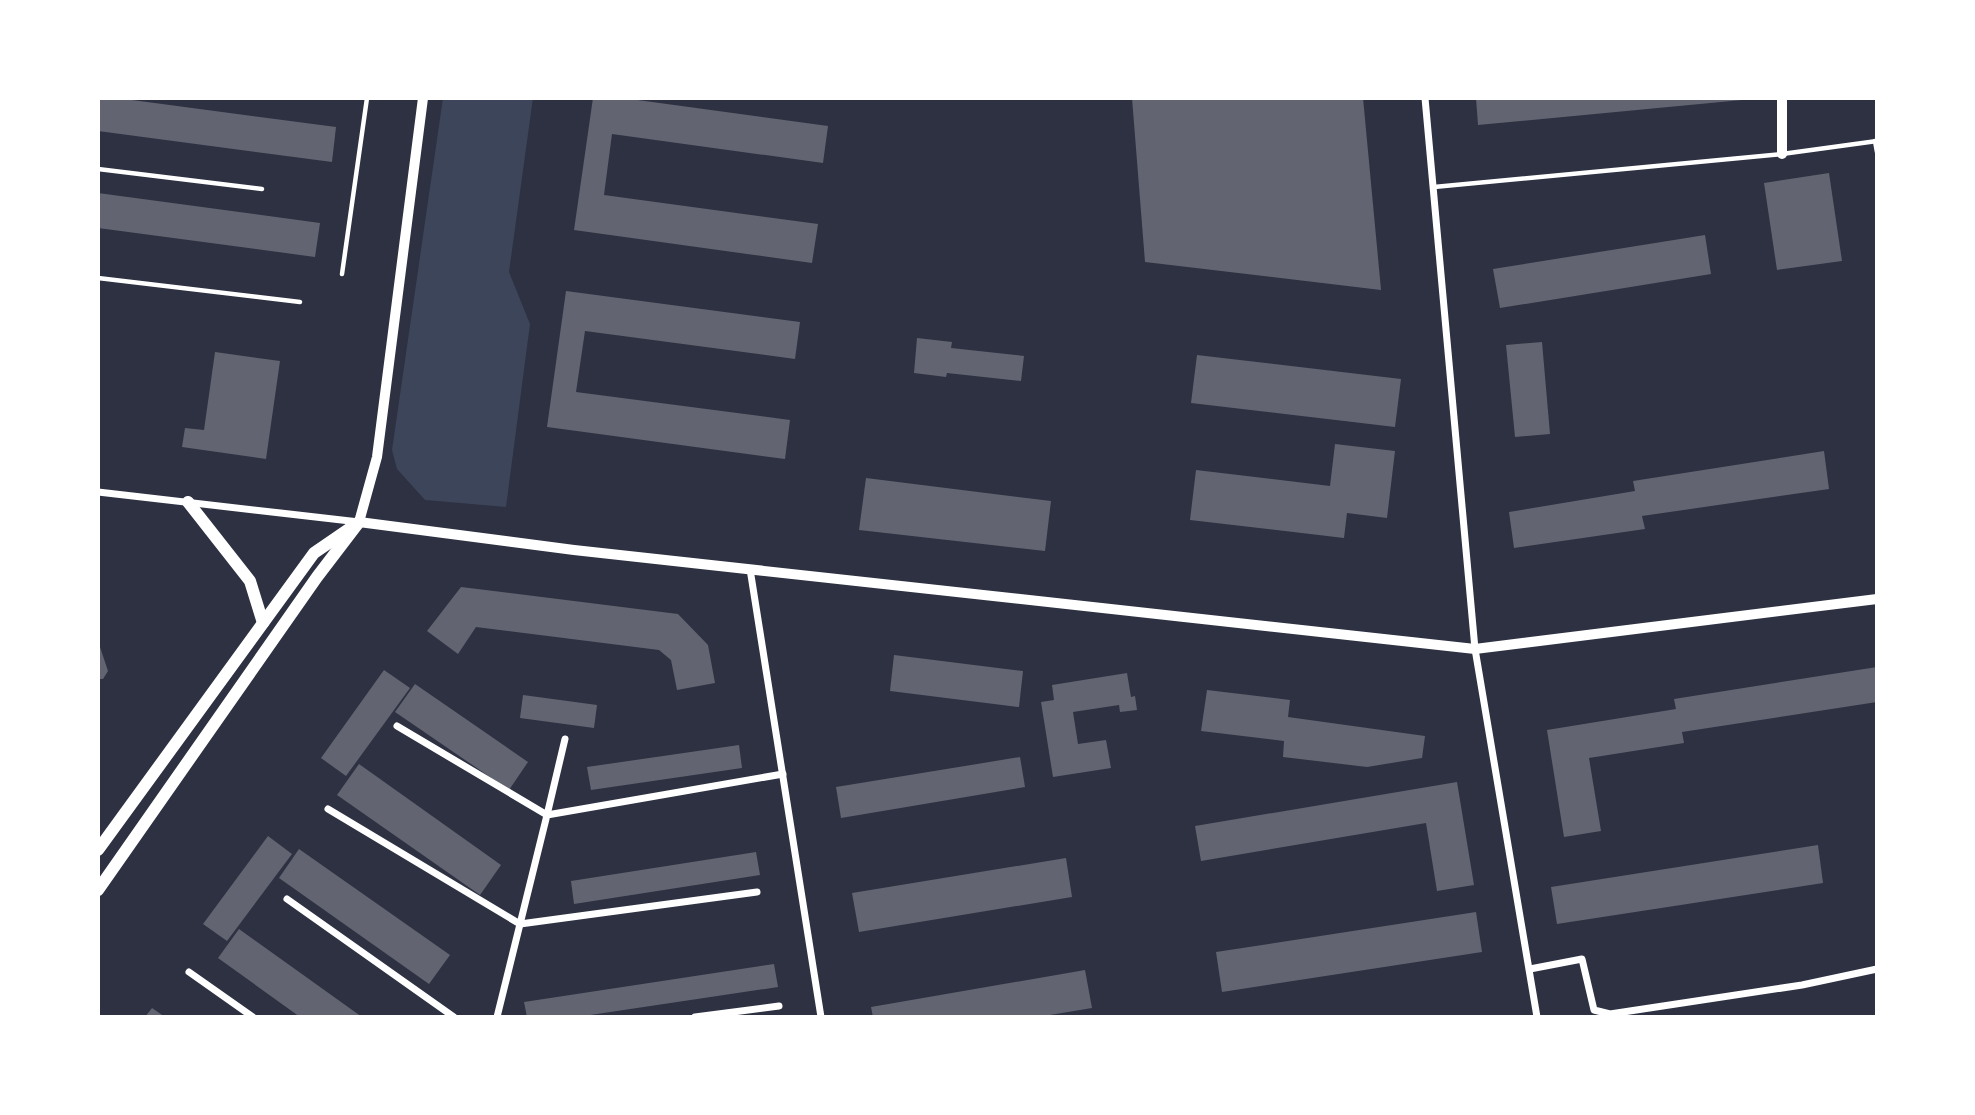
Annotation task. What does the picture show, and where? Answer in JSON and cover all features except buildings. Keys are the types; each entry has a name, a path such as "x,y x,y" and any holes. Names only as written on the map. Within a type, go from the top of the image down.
{"main road":[{"path":"188,502 250,581 263,623"},
{"path":"98,850 314,553 359,522"},
{"path":"98,890 317,577 359,522"}],"street":[{"path":"359,522 377,457 423,98"},
{"path":"1425,98 1475,649 1537,1017"},
{"path":"1782,98 1782,154"},
{"path":"98,492 574,550 1475,649 1877,599"},
{"path":"750,569 821,1017"},
{"path":"397,726 547,815 783,774"},
{"path":"498,1017 565,739"},
{"path":"328,808 520,925 757,892"},
{"path":"287,899 454,1017"},
{"path":"1530,969 1583,959 1594,1010 1610,1014 1802,985 1877,969"},
{"path":"189,972 253,1017"},
{"path":"695,1017 779,1006"}],"lane":[{"path":"342,274 366,98"},
{"path":"1434,187 1782,154 1876,141 1877,152"},
{"path":"98,169 262,188"},
{"path":"98,278 300,302"}],"shaded area":[{"path":"443,98 533,98 509,272 530,324 506,507 425,500 397,469 392,450"}]}
